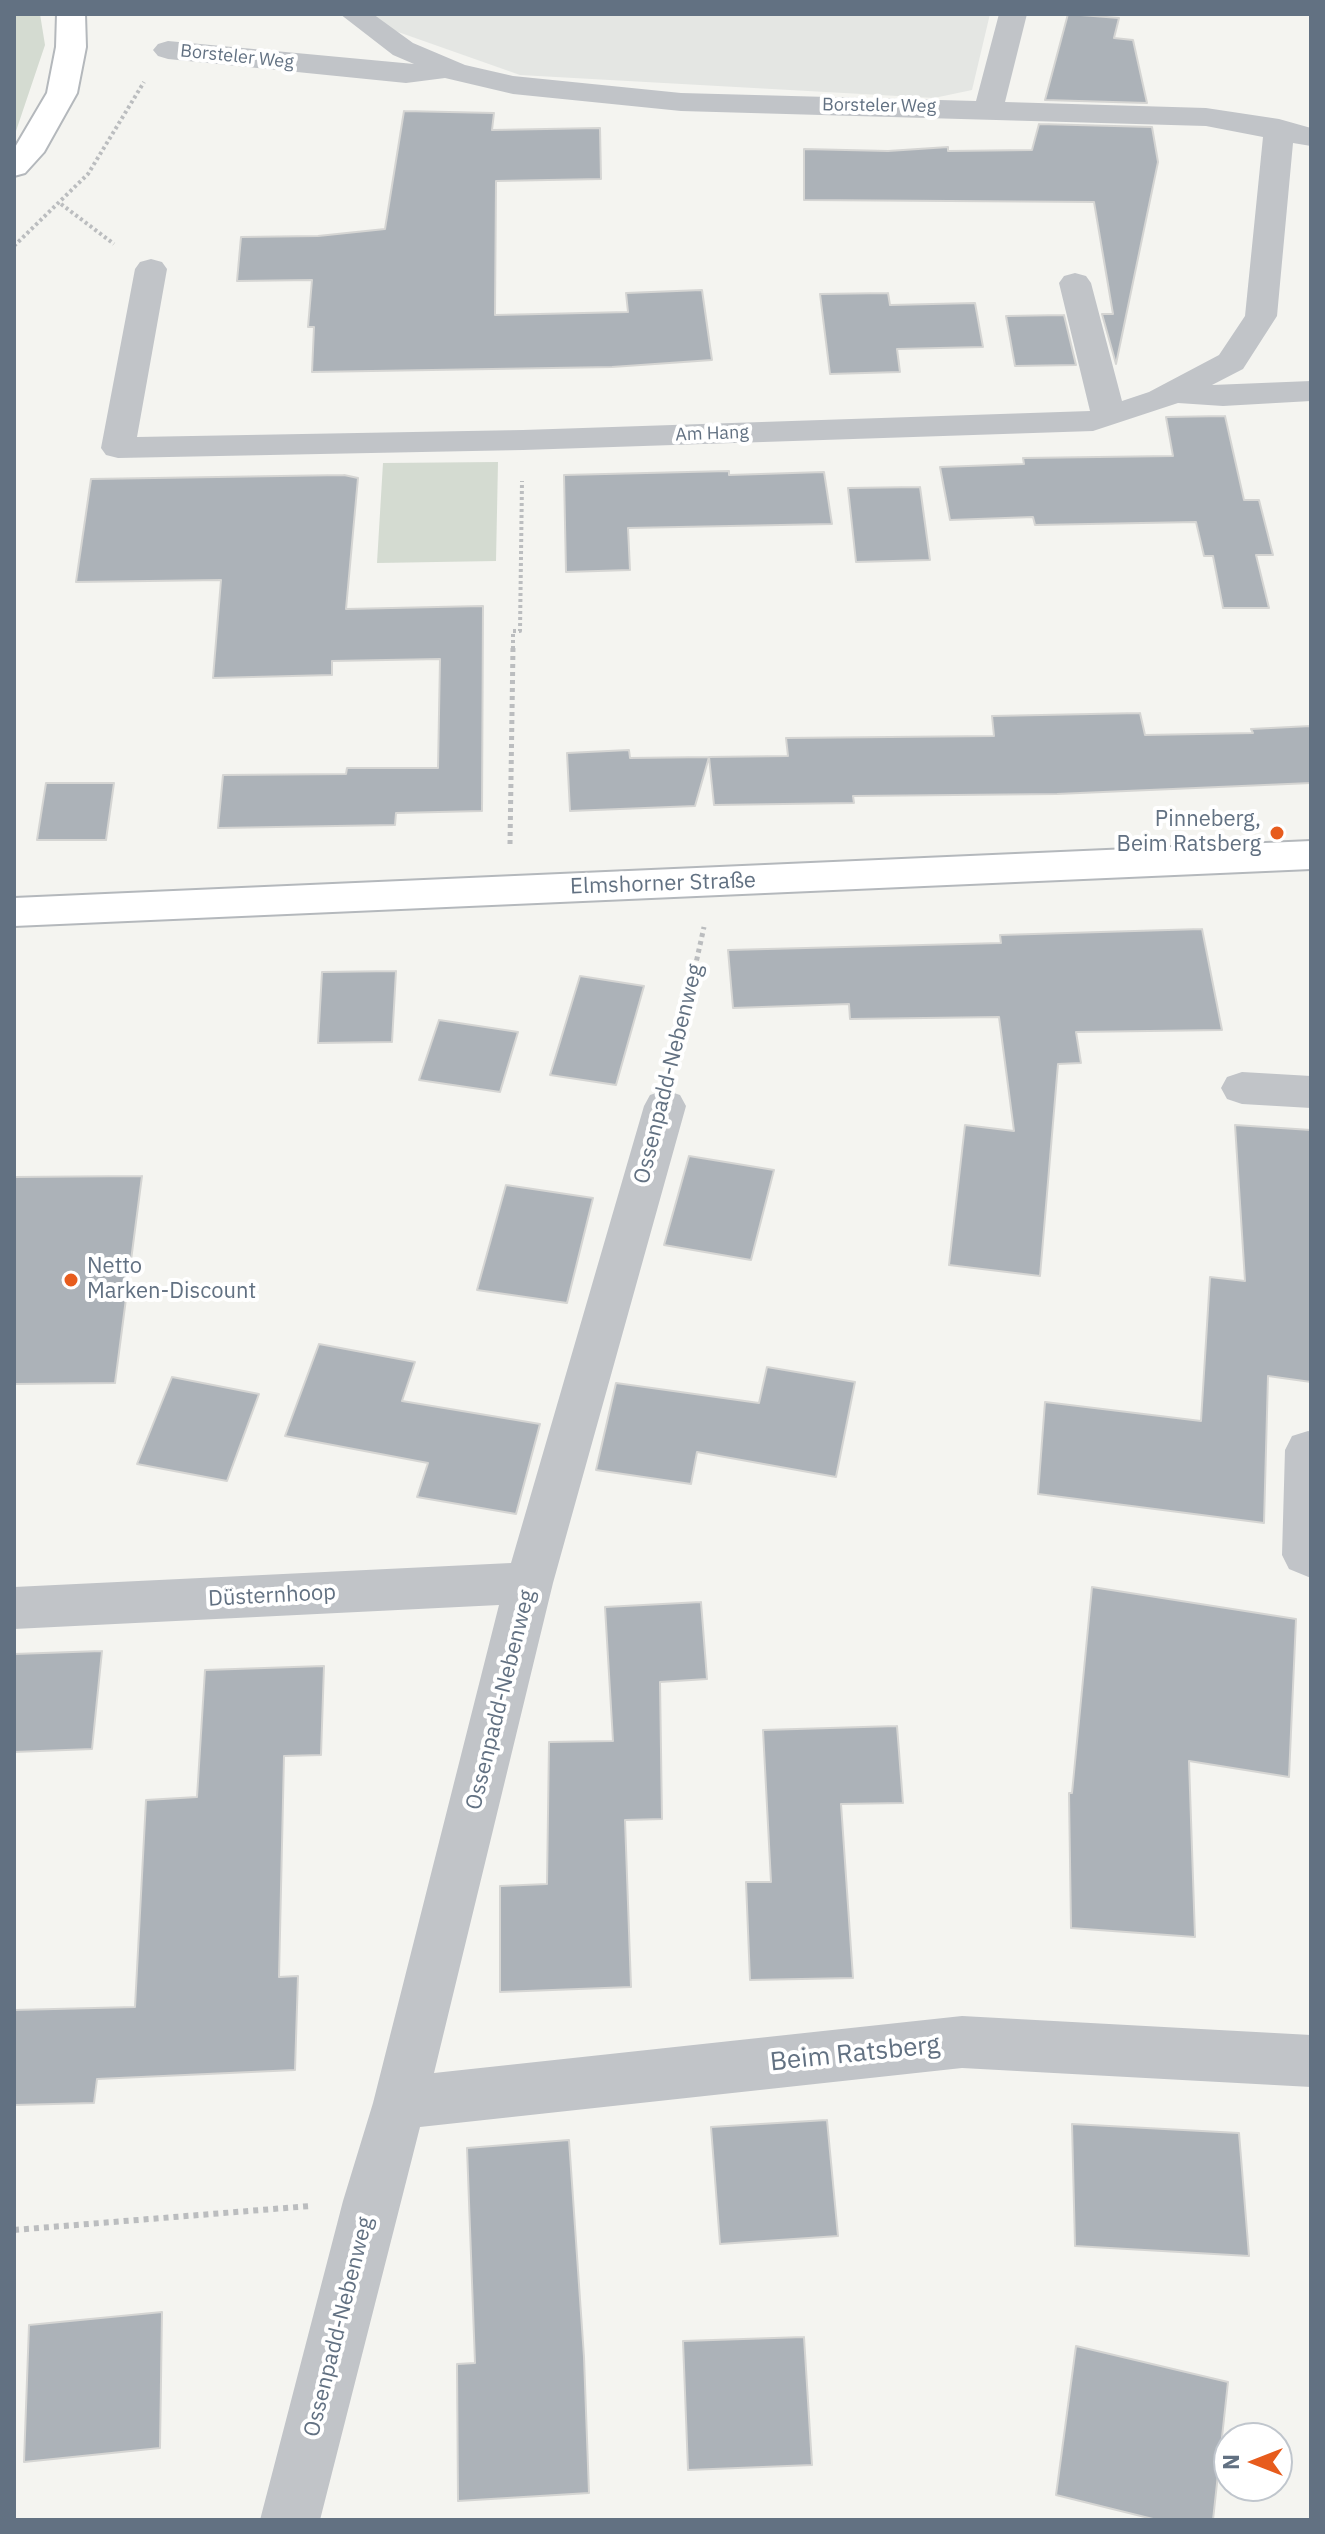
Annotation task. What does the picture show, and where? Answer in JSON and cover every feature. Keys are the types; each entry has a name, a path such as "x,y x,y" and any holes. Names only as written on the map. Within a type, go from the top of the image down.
{"main road":[{"path":"14,167 33,146 62,93 71,47 71,14"},
{"name":"Elmshorner Straße","path":"14,912 1311,855"}],"street":[{"name":"Borsteler Weg","path":"354,14 403,49 449,69 513,85 681,102 989,108 1206,117 1295,133"},
{"path":"989,108 1013,14"},
{"name":"Borsteler Weg","path":"168,50 406,74 449,69"},
{"name":"Am Hang","path":"151,269 118,448 523,440 1093,421 1175,392 1231,362 1261,316 1295,133"},
{"path":"1075,283 1109,416"},
{"path":"1175,392 1223,396 1311,391"},
{"path":"1242,1088 1311,1092"},
{"name":"Ossenpadd-Nebenweg","path":"290,2520 371,2201 400,2103 529,1583 665,1106"},
{"path":"1308,1450 1306,1555 1311,1557"},
{"name":"Düsternhoop","path":"14,1608 529,1583"},
{"name":"Beim Ratsberg","path":"400,2103 962,2042 1311,2061"}],"path":[{"path":"14,246 61,204 105,149 129,104 168,50"},
{"path":"61,204 151,269"},
{"path":"509,891 513,631 520,631 523,440"},
{"name":"Ossenpadd-Nebenweg","path":"665,1106 717,882"},
{"path":"14,2230 371,2201"}],"shaded area":[{"path":"14,14 40,14 45,45 14,137"},
{"path":"371,14 990,14 972,90 934,98 520,75 384,27"},
{"path":"498,462 496,561 377,563 383,463"}],"building":[{"path":"1068,14 1119,18 1114,38 1133,40 1147,103 1045,100"},
{"path":"404,111 494,113 492,130 600,128 601,179 496,181 495,315 628,312 626,293 702,290 712,360 612,367 312,372 314,327 308,327 312,280 237,281 241,237 318,236 385,229"},
{"path":"1039,124 1152,127 1158,162 1116,364 1102,314 1113,314 1094,202 804,200 804,149 888,151 948,147 948,151 1032,150"},
{"path":"888,293 890,305 975,303 983,347 897,349 900,372 830,374 820,294"},
{"path":"1064,315 1076,365 1015,366 1006,316"},
{"path":"1225,416 1244,500 1259,500 1273,555 1256,555 1269,608 1223,608 1213,556 1204,556 1196,522 1035,525 1033,517 950,520 940,467 1024,464 1023,458 1173,456 1166,417"},
{"path":"729,471 729,475 824,472 832,524 628,528 630,570 566,572 564,475"},
{"path":"344,475 358,478 346,609 483,606 482,811 396,813 395,825 218,828 223,775 346,774 347,768 438,768 440,659 332,661 332,675 213,678 221,580 76,582 91,479"},
{"path":"920,487 930,560 856,562 848,488"},
{"path":"1140,713 1145,735 1253,733 1251,729 1311,726 1311,783 1057,794 853,796 854,803 714,805 709,757 788,756 786,738 994,736 992,716"},
{"path":"629,750 630,758 709,757 695,806 570,811 567,753"},
{"path":"46,783 114,783 106,840 37,840"},
{"path":"1202,929 1222,1030 1076,1032 1081,1063 1058,1064 1040,1276 949,1265 965,1125 1014,1131 999,1017 850,1019 849,1004 733,1008 728,950 1001,943 1000,935"},
{"path":"396,971 392,1042 318,1043 322,972"},
{"path":"580,976 644,986 616,1085 550,1075"},
{"path":"439,1020 518,1032 500,1092 419,1080"},
{"path":"1235,1125 1311,1130 1311,1382 1268,1376 1264,1523 1038,1494 1045,1402 1201,1421 1210,1277 1245,1281"},
{"path":"689,1156 774,1170 751,1260 664,1245"},
{"name":"Netto Marken-Discount","path":"142,1176 115,1383 14,1384 14,1177"},
{"path":"506,1185 593,1198 567,1303 477,1290"},
{"path":"319,1344 415,1362 402,1401 540,1424 516,1514 417,1497 428,1463 285,1436"},
{"path":"767,1367 855,1382 836,1477 697,1452 691,1484 596,1470 616,1383 759,1403"},
{"path":"172,1377 259,1394 227,1481 137,1464"},
{"path":"1092,1587 1296,1619 1289,1777 1189,1761 1195,1937 1071,1928 1069,1793 1072,1793"},
{"path":"701,1602 707,1679 660,1682 662,1819 625,1820 631,1987 500,1992 500,1886 547,1884 549,1742 613,1741 605,1607"},
{"path":"102,1651 92,1749 14,1752 14,1654"},
{"path":"324,1666 321,1755 284,1756 279,1977 298,1976 295,2070 97,2079 94,2103 14,2105 14,2010 135,2007 146,1800 197,1797 205,1670"},
{"path":"897,1726 903,1803 841,1804 853,1978 750,1980 746,1882 771,1882 763,1730"},
{"path":"827,2120 838,2236 720,2244 711,2127"},
{"path":"1072,2124 1239,2133 1249,2256 1075,2246"},
{"path":"569,2140 584,2357 589,2493 458,2501 457,2364 475,2363 467,2148"},
{"path":"162,2312 160,2448 24,2462 29,2325"},
{"path":"804,2337 812,2465 688,2470 683,2341"},
{"path":"1076,2346 1228,2382 1224,2422 1213,2422 1213,2520 1157,2520 1056,2495"}],"place":[{"name":"Pinneberg, Beim Ratsberg","path":"1277,833"},
{"name":"Netto Marken-Discount","path":"71,1280"}]}
